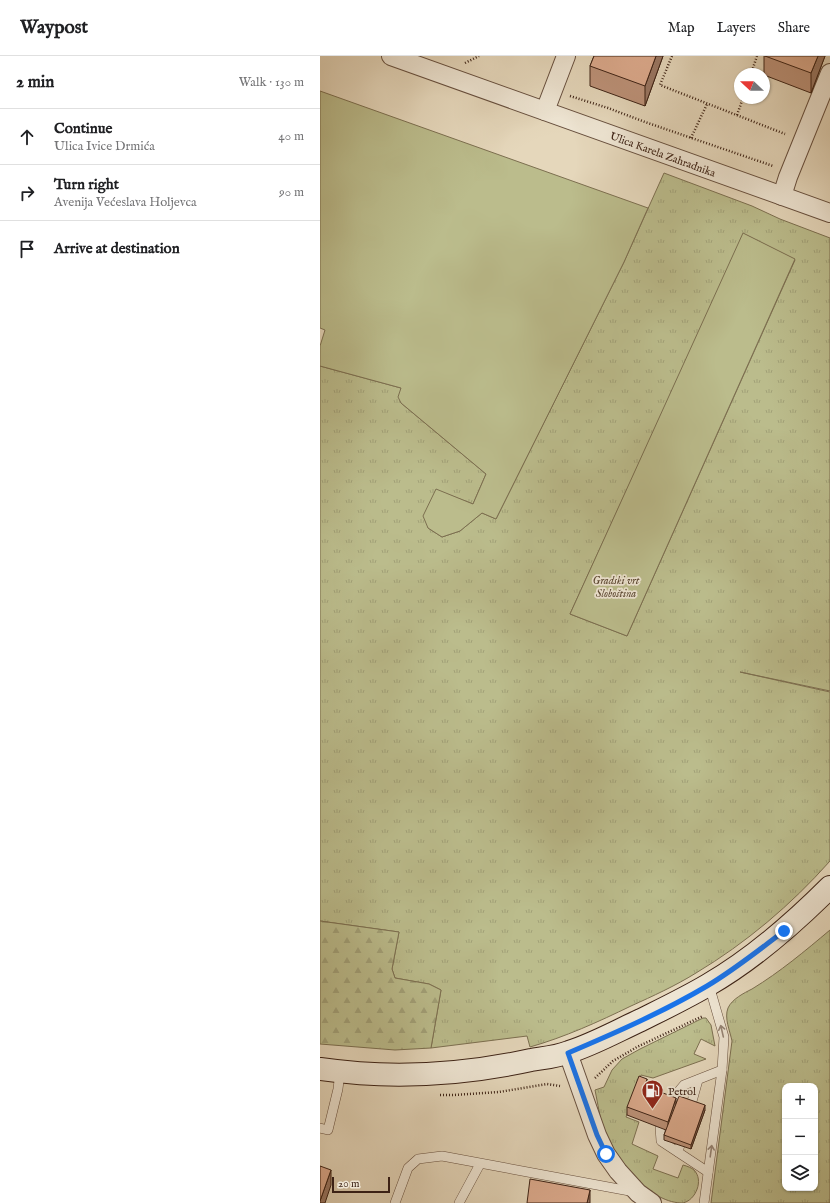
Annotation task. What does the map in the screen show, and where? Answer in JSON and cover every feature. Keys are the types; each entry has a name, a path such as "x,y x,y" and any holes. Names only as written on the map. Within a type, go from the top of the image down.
{"street":[{"name":"Ulica Karela Zahradnika","path":"391,56 830,213"},
{"path":"545,111 566,56"},
{"path":"782,196 788,177 830,73"},
{"path":"330,1070 396,1074 477,1070 568,1053 613,1033 709,985 748,959 790,925 830,887"},
{"path":"790,925 830,905"},
{"path":"568,1053 597,1135 606,1154 618,1171 645,1198"}],"lane":[{"path":"704,1203 722,1070 724,1037 709,985"},
{"path":"320,1128 328,1130 338,1089 330,1070"},
{"path":"668,1104 684,1085 722,1070"},
{"path":"678,1152 698,1080"},
{"path":"660,1127 662,1140 708,1172"},
{"path":"395,1203 408,1168 418,1159 442,1156 645,1198"},
{"path":"461,1202 480,1164"}],"path":[{"path":"468,67 461,65 479,56"},
{"path":"672,56 660,86 803,140"},
{"path":"753,68 757,56"},
{"path":"553,91 608,108 691,138 772,164 788,177"},
{"path":"691,138 707,104"},
{"path":"737,115 741,104"},
{"path":"594,1079 613,1061 637,1047 706,1015"}],"green space":[{"path":"320,91 648,208 624,262 496,519 482,513 460,531 442,537 428,528 423,516 436,489 473,504 486,474 401,403 398,397 401,388 320,366 320,346 325,330 320,328"},
{"path":"664,173 752,206 780,219 830,238 830,691 740,672 830,692 830,861 784,908 733,949 672,987 606,1018 556,1039 530,1047 527,1036 431,1048 441,990 429,984 395,978 392,969 399,932 320,921 320,366 401,388 401,403 486,474 473,504 436,490 428,528 442,537 460,531 482,513 496,519 624,262","holes":["744,234 795,260 627,636 570,614"]},
{"name":"Gradski vrt Sloboština","path":"743,233 795,259 627,636 570,614"},
{"path":"320,921 399,932 392,969 395,978 429,984 441,990 431,1048 395,1050 320,1044"},
{"path":"830,930 830,1203 711,1203 732,1041 727,1020 728,1008 735,999 772,976"},
{"path":"703,1018 706,1018 711,1025 715,1046 701,1039 694,1054 706,1059 653,1078 641,1075 626,1117 639,1122 632,1144 658,1156 653,1169 678,1178 683,1165 688,1166 697,1174 698,1184 695,1194 688,1201 677,1203 666,1200 650,1191 641,1184 623,1165 604,1132 595,1090 604,1087 612,1070 622,1059"}],"building":[{"path":"594,56 656,56 645,86 590,66"},
{"path":"765,56 818,56 811,73"},
{"name":"Petrol","path":"639,1076 647,1079 645,1086 676,1098 668,1122 627,1107"},
{"path":"679,1096 705,1105 691,1145 664,1135"},
{"path":"320,1166 331,1170 320,1201"},
{"path":"530,1179 590,1190 587,1203 527,1203"}],"place":[{"name":"Petrol","path":"652,1110"}],"route":[{"path":"606,1154 597,1135 568,1053 692,995 748,959 784,931"}]}
